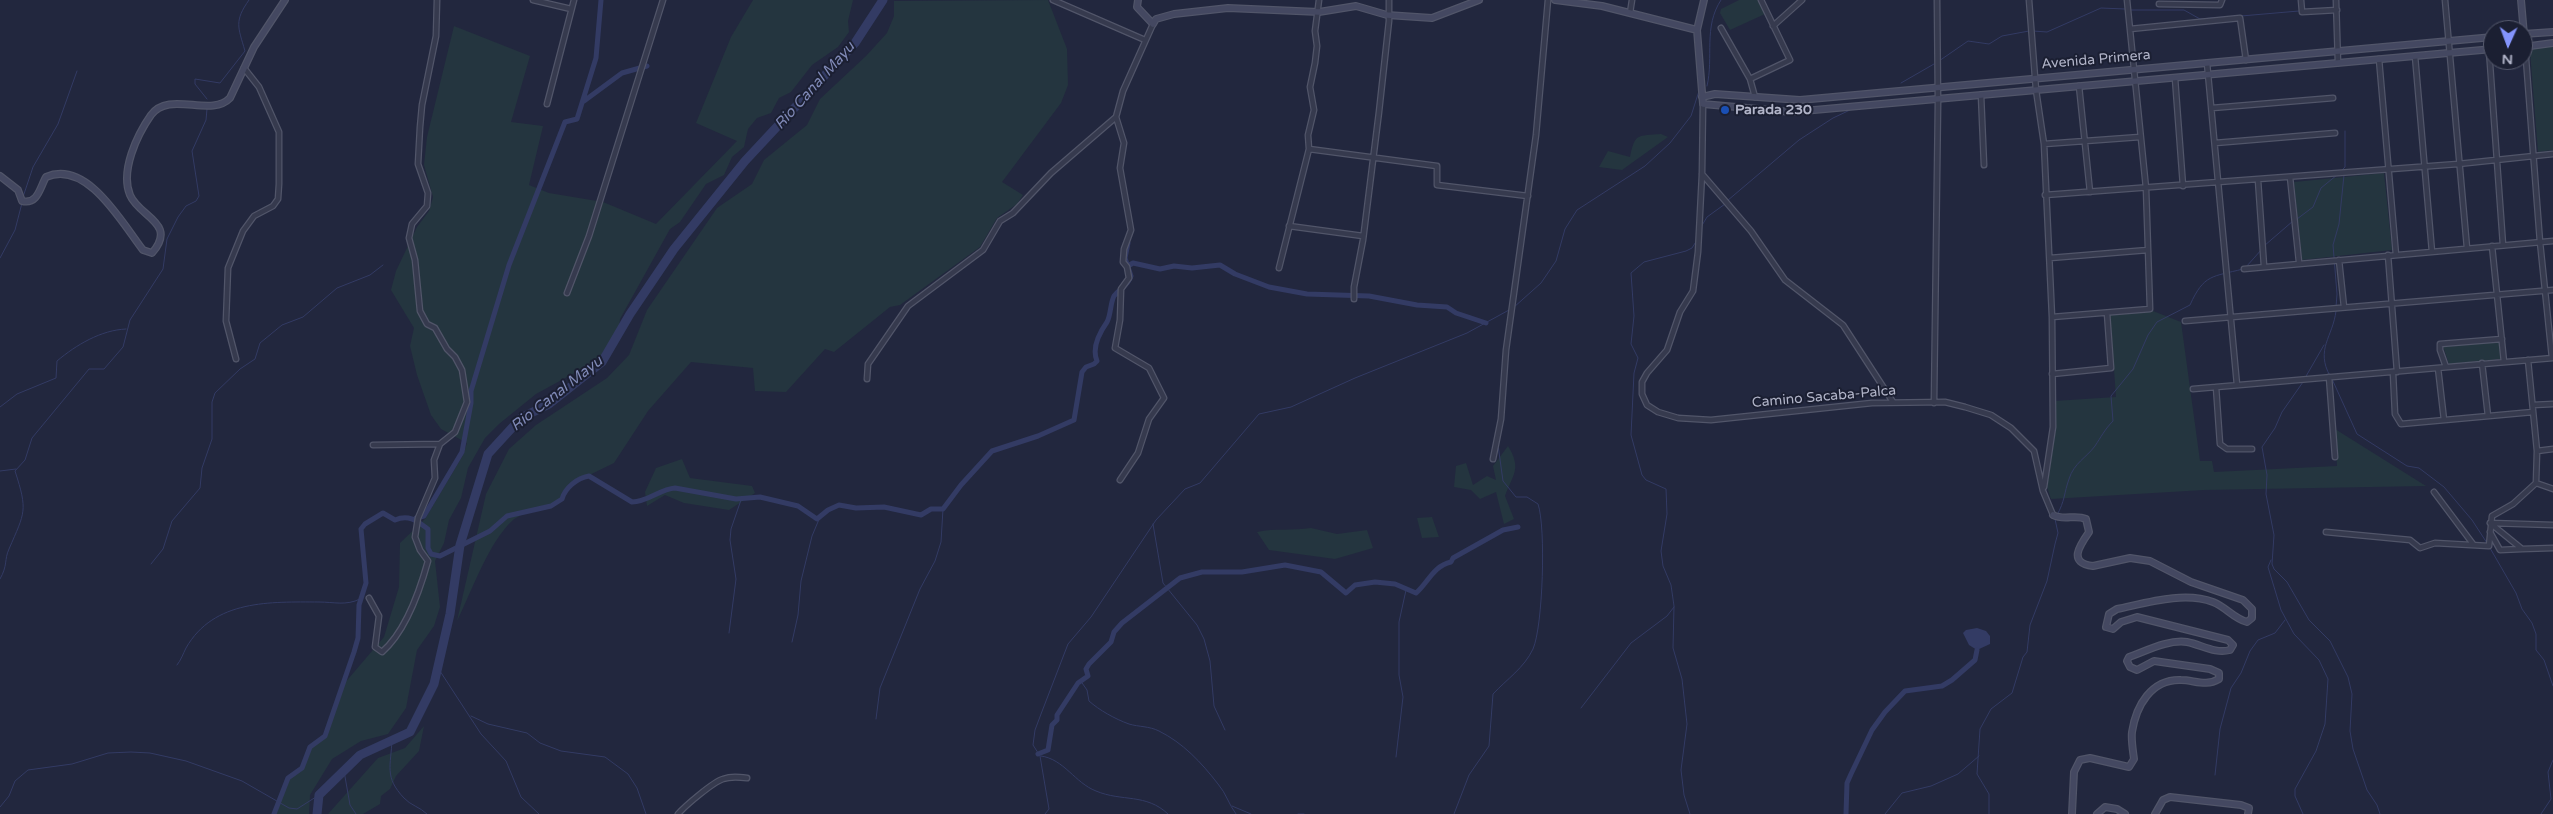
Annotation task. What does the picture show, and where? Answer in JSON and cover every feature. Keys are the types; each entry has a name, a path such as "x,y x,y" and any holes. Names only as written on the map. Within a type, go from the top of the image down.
{"street":[{"path":"0,176 12,184 22,201 27,202 36,198 46,177 55,173 69,173 80,178 99,193 143,250 152,253 158,245 160,228 152,217 137,206 130,195 127,182 129,162 139,138 152,114 164,107 189,104 220,105 226,103 254,47 285,0"},
{"path":"369,598 379,616 375,648 382,652 391,645 418,598 428,561 420,550 415,537 418,518 434,478 434,460 440,444 455,432 462,420 467,402 462,370 434,328 427,324 420,311 415,260 409,238 412,224 427,206 428,193 418,164 422,105 436,36 437,0"},
{"path":"533,0 571,10"},
{"path":"547,104 574,0"},
{"path":"567,294 589,236 663,0"},
{"path":"1054,0 1145,40"},
{"path":"1138,0 1137,7 1153,24"},
{"path":"1279,268 1309,149 1308,135 1314,110 1310,86 1317,46 1315,31 1319,12 1319,0"},
{"path":"1354,299 1354,287 1373,158 1389,0"},
{"path":"1120,480 1138,453 1150,419 1164,398 1149,368 1115,348 1120,320 1121,289 1129,278 1127,267 1123,262 1124,249 1131,230 1120,168 1124,143 1116,117 1123,91 1156,19 1174,14 1228,8 1319,12 1356,6 1387,15 1432,18 1479,0"},
{"path":"1493,459 1501,419 1506,350 1536,135 1548,0"},
{"path":"1555,0 1602,6 1697,30"},
{"path":"1630,13 1632,0"},
{"name":"Camino Sacaba-Palca","path":"1704,0 1697,30 1702,100 1702,174 1698,252 1692,291 1680,312 1667,350 1647,373 1642,382 1642,394 1647,405 1658,412 1678,418 1711,420 1893,402 1945,402 1991,415 2011,428 2034,452 2044,491 2056,516 2078,516 2086,519 2089,532 2079,546 2077,554 2078,558 2085,565 2093,566 2130,558 2143,559 2191,582 2244,600 2252,609 2252,618 2247,622 2237,619 2213,602 2174,599 2117,609 2109,614 2106,627 2113,629 2121,622 2137,617 2228,640 2234,645 2230,650 2223,652 2187,642 2176,642 2129,657 2126,661 2130,667 2137,670 2154,661 2210,670 2219,673 2219,679 2212,683 2169,680 2146,695 2136,714 2132,733 2134,759 2129,767 2090,758 2080,760 2074,772 2072,814"},
{"path":"1750,79 1790,60 1761,0"},
{"path":"1773,26 1802,0"},
{"path":"1934,402 1938,98 1936,0"},
{"path":"2029,0 2036,90 2044,144 2052,317 2053,427 2044,491"},
{"path":"2052,317 2150,309 2146,188 2126,0"},
{"path":"2159,4 2220,4 2222,0"},
{"path":"2301,0 2302,12 2337,10"},
{"path":"2336,0 2338,63"},
{"path":"2445,0 2451,53 2458,164 2467,248"},
{"path":"2520,0 2522,20"},
{"path":"2130,29 2240,18 2246,60"},
{"path":"1721,28 1750,79 1755,97"},
{"path":"2533,33 2553,32"},
{"name":"Avenida Primera","path":"1702,100 1715,94 1800,100 2035,77 2338,53 2483,39"},
{"path":"2533,45 2553,44"},
{"name":"Avenida Primera","path":"1702,100 1792,112 2483,50"},
{"path":"2415,56 2423,167 2432,252"},
{"path":"2379,59 2396,255"},
{"path":"2207,63 2229,316 2237,385"},
{"path":"236,359 226,321 228,268 243,232 254,216 273,206 278,199 279,184 279,132 259,87 244,68"},
{"path":"2492,70 2496,160 2503,245"},
{"path":"2193,389 2553,358 2540,242 2526,70"},
{"path":"2175,78 2184,186"},
{"path":"2078,86 2090,192"},
{"path":"1981,95 1984,165"},
{"path":"2212,108 2332,98"},
{"path":"867,379 868,364 908,306 983,250 1000,221 1013,213 1052,173 1116,117"},
{"path":"2215,143 2335,133"},
{"path":"2044,144 2140,137"},
{"path":"1309,149 1437,166 1437,185 1528,196"},
{"path":"2045,195 2423,167 2553,154"},
{"path":"1702,174 1751,230 1785,280 1843,325 1893,402"},
{"path":"2290,177 2299,262"},
{"path":"2258,180 2264,266"},
{"path":"1289,226 1363,236"},
{"path":"2244,269 2299,262 2305,264 2553,241"},
{"path":"2492,246 2504,362"},
{"path":"2050,258 2148,250"},
{"path":"2388,255 2392,303 2395,414 2401,424 2534,412"},
{"path":"2339,260 2344,307"},
{"path":"2185,321 2553,290"},
{"path":"2052,374 2111,368 2107,313"},
{"path":"2446,367 2440,350 2440,344 2502,339"},
{"path":"2326,532 2410,540 2420,548 2435,543 2489,546 2489,530 2492,516 2512,504 2536,483 2537,451 2528,360"},
{"path":"2482,363 2488,416"},
{"path":"2438,368 2444,420"},
{"path":"2329,377 2335,457"},
{"path":"2216,387 2220,444 2227,449 2252,449"},
{"path":"2533,404 2553,404"},
{"path":"373,445 440,444"},
{"path":"2537,451 2553,449"},
{"path":"2536,483 2553,489"},
{"path":"2434,492 2473,544"},
{"path":"2490,523 2553,525"},
{"path":"2490,523 2522,549"},
{"path":"2489,530 2500,550 2553,548"},
{"path":"678,814 687,803 720,779 730,776 747,778"},
{"path":"2154,814 2163,800 2170,797 2241,804 2249,808 2248,814"},
{"path":"2097,814 2105,807 2117,809 2124,814"}],"shaded area":[{"path":"753,0 853,0 848,21 849,32 838,47 812,65 791,92 779,98 771,113 757,118 748,129 744,147 732,157 724,175 706,184 680,222 670,229 620,319 619,327 598,360 536,394 485,438 468,468 461,498 449,520 444,543 435,561 440,607 434,626 417,650 406,708 388,734 361,741 332,759 310,795 309,814 274,814 288,778 302,768 310,747 325,736 343,685 384,637 399,587 400,543 425,519 463,455 467,443 441,429 431,415 417,375 410,346 414,328 391,290 396,271 417,227 429,211 433,197 424,165 427,137 454,26 530,56 511,122 543,126 529,185 549,193 603,202 656,224 737,141 696,123 731,37"},
{"path":"1048,0 1067,49 1068,85 1061,103 1002,182 1023,195 1017,204 997,218 980,247 900,305 890,307 834,352 825,349 786,392 755,391 753,368 691,362 648,411 614,463 575,482 562,499 513,520 488,554 457,621 486,494 509,449 536,425 607,378 629,355 647,310 717,208 752,184 764,160 807,125 820,99 866,56 887,33 894,16 894,1"},
{"path":"1739,0 1758,0 1765,14 1730,30 1720,13 1721,9"},
{"path":"2553,45 2553,150 2538,152 2532,70 2533,47"},
{"path":"1661,134 1668,137 1622,170 1599,167 1608,151 1630,157 1638,137"},
{"path":"2384,173 2392,250 2302,260 2294,182"},
{"path":"2153,311 2181,322 2200,461 2212,461 2214,472 2337,466 2335,429 2426,486 2204,490 2051,499 2047,487 2056,427 2054,401 2116,397 2110,315"},
{"path":"2500,341 2502,359 2449,364 2443,346"},
{"path":"1508,446 1515,460 1515,471 1505,496 1514,519 1504,524 1496,492 1480,499 1471,490 1454,487 1456,466 1466,463 1473,485 1487,476 1496,480 1493,466"},
{"path":"682,459 690,478 752,486 755,493 729,510 684,503 665,495 647,506 645,492 656,468"},
{"path":"1432,517 1439,537 1422,538 1417,518"},
{"path":"1311,528 1337,534 1367,530 1373,548 1335,559 1269,550 1257,532"},
{"path":"424,726 419,751 396,776 390,789 381,796 380,804 363,814 328,814 378,758 405,748"}],"water":[{"path":"1977,628 1986,631 1990,636 1990,644 1977,650 1969,645 1963,633 1966,630"}],"waterway":[{"path":"207,99 195,84 195,79 220,83 245,51 239,30 239,19 249,0"},
{"path":"416,518 424,516 462,452 471,403 471,391 509,265 565,122 577,119 596,58 601,0"},
{"name":"Rio Canal Mayu","path":"317,814 319,795 360,755 410,732 434,684 450,614 460,545 488,454 521,418 549,404 602,362 630,314 674,249 745,161 855,43 883,0"},
{"path":"1707,86 1712,21 1721,0"},
{"path":"2033,31 2047,32 2101,8 2125,9"},
{"path":"2323,9 2332,8"},
{"path":"2130,10 2184,10 2200,19 2236,16"},
{"path":"2241,16 2299,11"},
{"path":"1939,61 1968,41 1989,44 2002,36 2029,31"},
{"path":"1901,83 1934,64"},
{"path":"584,101 622,73 647,66"},
{"path":"23,197 33,167 58,124 77,71"},
{"path":"1513,308 1541,283 1556,261 1565,229 1577,210 1645,166 1670,143 1691,116 1699,91"},
{"path":"0,579 23,511 22,495 15,471 25,460 32,438 89,369 104,369 123,347 130,320 163,269 167,239 178,217 186,206 196,201 199,196 192,151 206,120 207,109"},
{"path":"1727,201 1799,140 1833,118 1850,110"},
{"path":"2341,171 2345,167 2345,131"},
{"path":"2297,219 2313,207 2321,188 2337,175"},
{"path":"2336,307 2337,294 2333,245 2339,224 2344,175"},
{"path":"0,258 15,230 22,203"},
{"path":"1701,227 1707,217 1725,204"},
{"path":"2264,246 2293,221"},
{"path":"1690,814 1684,795 1681,770 1687,724 1682,679 1673,648 1674,606 1671,585 1663,566 1661,551 1667,514 1666,489 1646,480 1642,475 1631,435 1634,373 1638,358 1631,344 1634,316 1631,273 1644,262 1686,251 1692,248 1697,240"},
{"path":"274,814 288,778 302,768 310,747 325,736 354,652 358,638 359,605 366,583 361,529 365,524 383,513 395,520 400,518 413,519 428,529 428,548 431,554 440,556 490,531 507,516 551,506 562,499 572,484 589,476 632,502 643,500 675,488 736,499 760,497 798,506 817,519 828,510 839,505 856,508 884,507 921,515 931,509 943,509 961,485 992,451 1038,436 1074,420 1082,372 1086,367 1097,361 1095,356 1096,345 1108,319 1114,296 1128,282 1131,276 1125,258 1128,243"},
{"path":"2246,267 2262,249"},
{"path":"1128,266 1133,263 1160,269 1174,266 1192,268 1220,265 1235,274 1269,287 1307,294 1369,296 1417,305 1447,307 1456,313 1486,323"},
{"path":"151,564 163,549 172,521 200,488 202,468 212,439 212,402 215,393 240,369 255,359 260,343 282,325 303,317 337,288 370,275 383,265"},
{"path":"2057,515 2071,473 2092,450 2113,421 2111,396 2133,369 2148,335 2157,322 2190,305 2200,287 2210,278 2243,269"},
{"path":"1045,814 1049,809 1040,756 1033,745 1035,730 1041,714 1068,644 1091,617 1156,520 1185,489 1200,483 1259,414 1291,407 1355,378 1467,333 1509,310"},
{"path":"2330,376 2324,358 2326,343 2336,311"},
{"path":"0,407 17,394 56,378 57,361 72,349 98,335 126,329"},
{"path":"2305,378 2324,345"},
{"path":"2332,379 2357,434 2407,466 2419,468 2444,487 2472,520 2487,543"},
{"path":"2303,382 2282,412 2275,428 2262,447 2267,475 2266,494 2274,535 2272,564 2274,569 2287,582 2309,620 2330,641 2348,677 2352,694 2350,731 2353,749 2367,790 2377,805 2380,814"},
{"path":"1454,814 1469,775 1489,746 1493,694 1520,668 1529,656 1533,649 1539,620 1543,554 1538,504 1527,497 1516,497 1503,481 1498,445"},
{"path":"0,471 16,469"},
{"path":"729,633 736,579 730,540 731,529 742,497"},
{"path":"876,719 880,688 920,589 935,561 941,542 943,509"},
{"path":"792,642 798,615 801,581 812,536 820,517"},
{"path":"1989,814 1989,794 1977,774 1980,729 1991,709 2012,693 2023,657 2027,652 2030,625 2047,581 2058,533 2055,519"},
{"path":"1153,524 1163,583 1197,625 1204,639 1210,661 1214,706 1225,730"},
{"path":"1038,754 1048,750 1052,725 1057,720 1057,715 1078,683 1088,676 1086,669 1111,642 1114,632 1122,623 1180,578 1202,572 1242,572 1285,565 1321,572 1346,593 1355,585 1375,582 1395,584 1416,593 1435,571 1451,562 1453,558 1503,530 1518,527"},
{"path":"2490,548 2516,593 2522,609 2532,623 2536,634 2536,650 2544,660 2553,686"},
{"path":"2271,560 2268,567 2281,610 2294,634 2319,660 2328,679 2325,724 2316,751 2295,789 2295,796 2303,814"},
{"path":"1396,757 1403,697 1399,675 1399,622 1406,590"},
{"path":"177,665 186,648 198,632 212,620 228,612 245,607 282,602 345,603 360,599"},
{"path":"1581,708 1631,643 1667,616 1674,607"},
{"path":"2215,775 2220,729 2231,688 2241,673 2250,651 2258,640 2275,633 2285,620"},
{"path":"1846,814 1847,783 1872,730 1885,712 1905,691 1942,686 1952,680 1975,660 1977,650"},
{"path":"438,668 481,734 506,761 521,797 539,814"},
{"path":"1080,680 1087,690 1089,701 1102,711 1129,724 1159,731 1184,747 1212,776 1236,814"},
{"path":"471,716 488,724 527,733 540,743 561,751 605,757 628,774 637,788 646,814"},
{"path":"392,740 390,771 394,784 406,800 427,814"},
{"path":"0,807 9,796 15,781 28,770 72,764 108,753 131,752 150,753 186,761 242,781 289,808 297,809 319,795"},
{"path":"1041,756 1063,766 1082,783 1096,791 1142,800 1160,807 1168,814"},
{"path":"1885,814 1902,793 1931,786 1958,774 1979,756"},
{"path":"2541,814 2551,799 2548,772 2553,760"},
{"path":"344,771 350,805 356,814"},
{"path":"1232,806 1251,814"},
{"path":"1298,814 1304,814"}],"place":[{"name":"Parada 230","path":"1725,110"}]}
